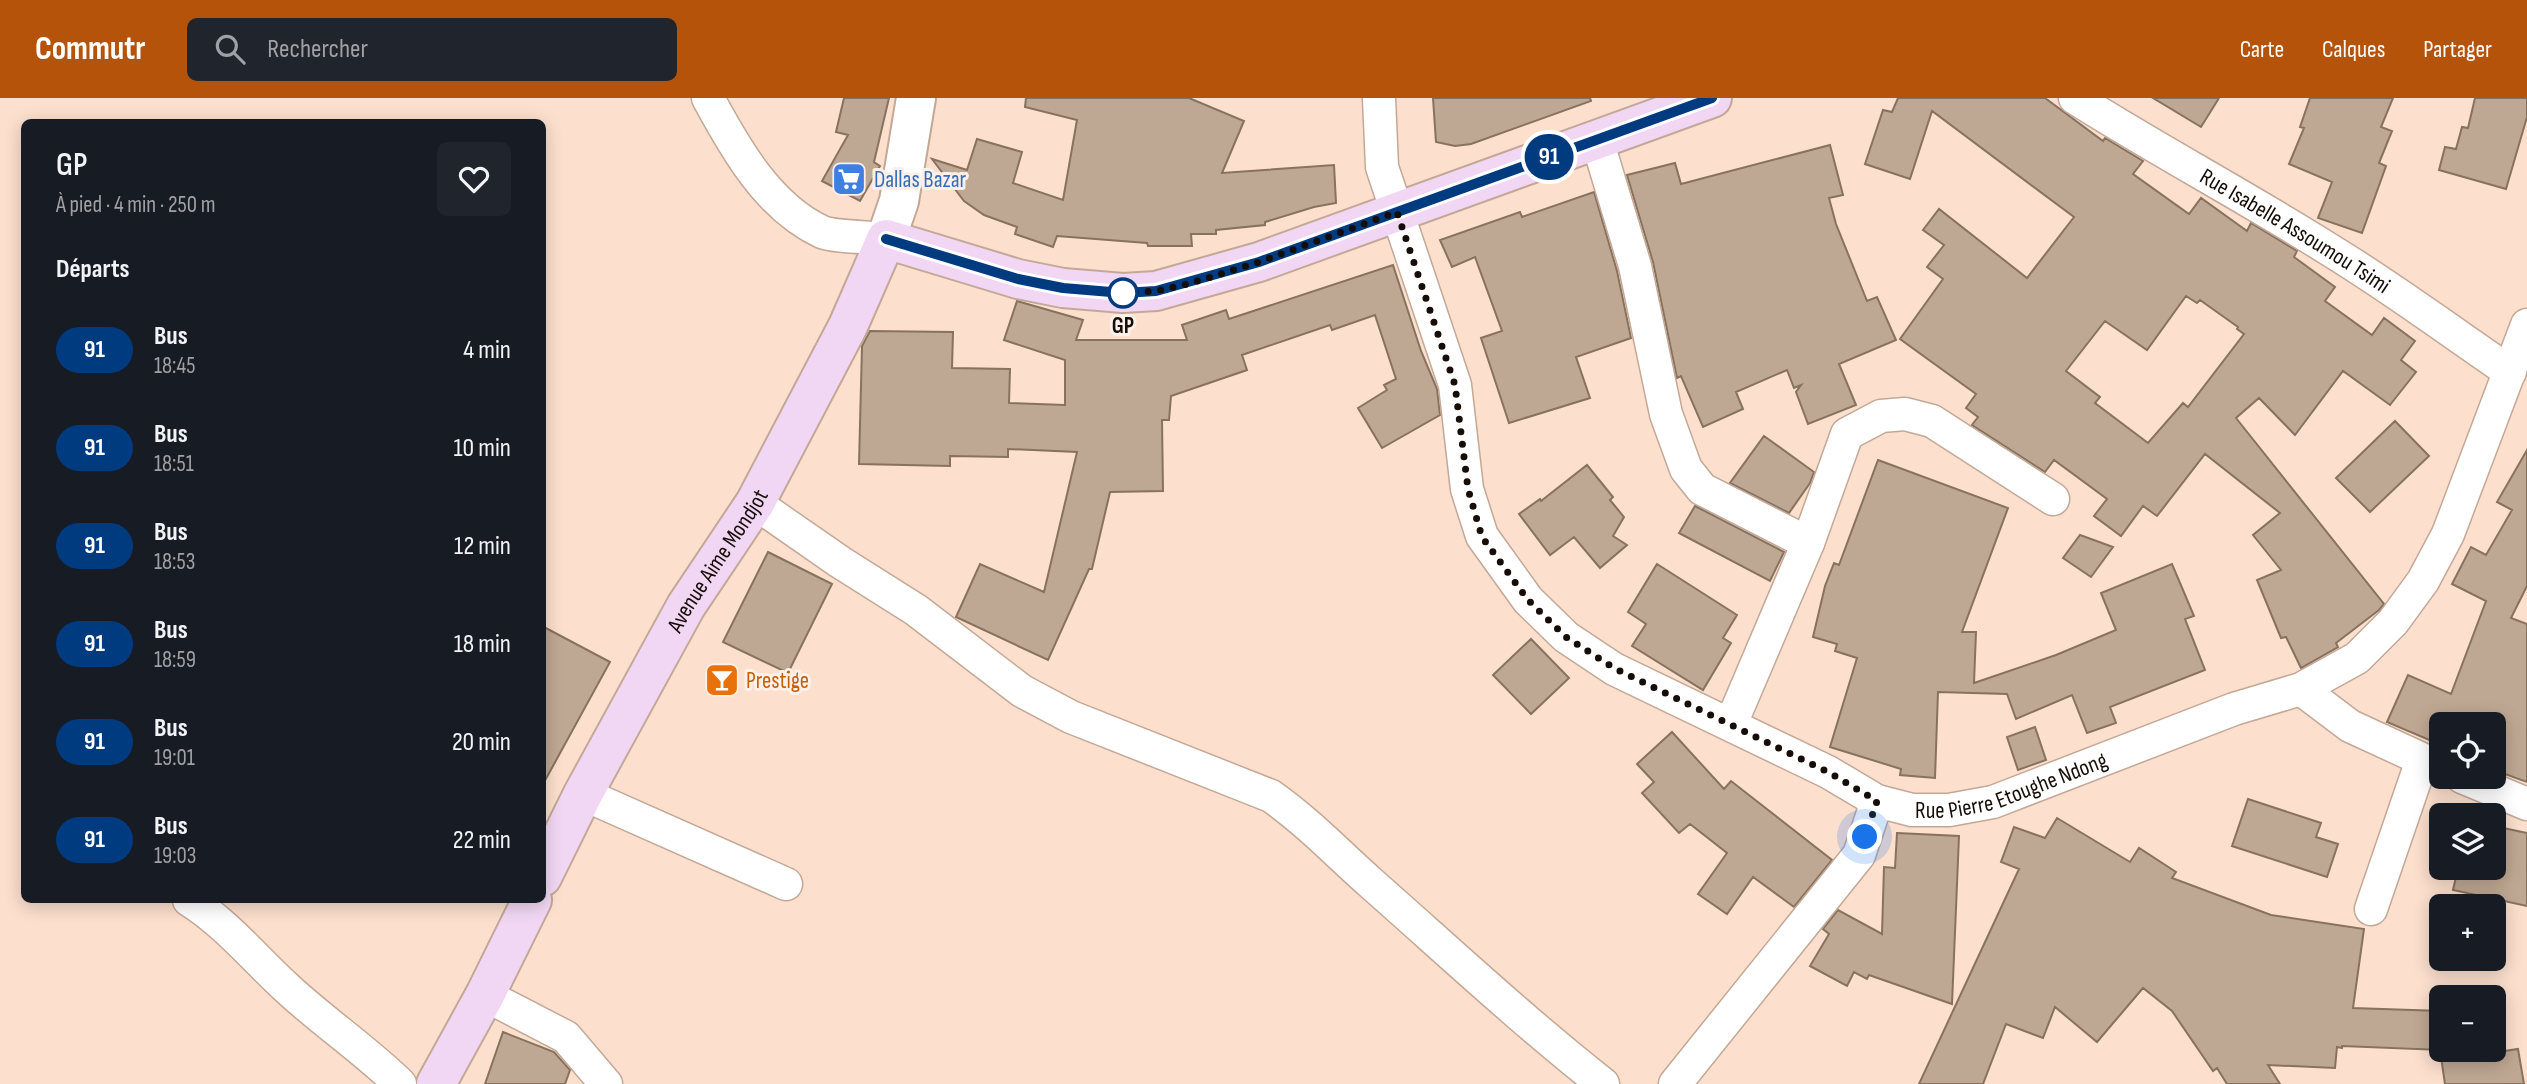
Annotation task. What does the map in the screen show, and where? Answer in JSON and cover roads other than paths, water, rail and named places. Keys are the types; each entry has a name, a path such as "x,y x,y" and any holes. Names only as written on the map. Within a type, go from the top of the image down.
{"main road":[{"path":"886,239 1018,279 1063,288 1123,293 1156,291 1259,262 1712,98"},
{"name":"Avenue Aime Mondjot","path":"546,869 583,794 686,606 755,503 848,326 886,239"},
{"path":"436,1084 485,995 531,903"}],"street":[{"path":"708,98 732,141 760,180 787,208 824,233 886,239 899,201 916,98"},
{"name":"Rue Pierre Etoughe Ndong","path":"1379,98 1382,167 1455,385 1468,489 1482,537 1528,600 1566,637 1614,668 1828,772 1877,801 1912,810 1949,810 1993,802 2221,714 2301,690 2357,658 2393,622 2423,581 2448,534 2527,326"},
{"name":"Rue Isabelle Assoumou Tsimi","path":"2075,98 2141,140 2333,251 2510,372"},
{"path":"1597,140 1635,266 1666,414 1686,469 1702,489 1808,543"},
{"path":"1731,724 1808,543 1847,434 1881,416 1905,414 1932,421 2053,499"},
{"path":"755,503 916,610 1022,691 1070,717 1271,796 1300,816 1558,1049 1603,1084"},
{"path":"2301,690 2350,726 2429,763"},
{"path":"2371,909 2429,771"},
{"path":"2491,789 2527,804"},
{"path":"583,794 786,884"},
{"path":"1675,1084 1859,855 1877,801"},
{"path":"194,903 215,916 290,992 375,1059 400,1084"},
{"path":"485,995 566,1037 606,1084"}],"place":[{"name":"Dallas Bazar","path":"849,179"},
{"name":"GP","path":"1123,293"},
{"name":"Prestige","path":"722,680"}]}
